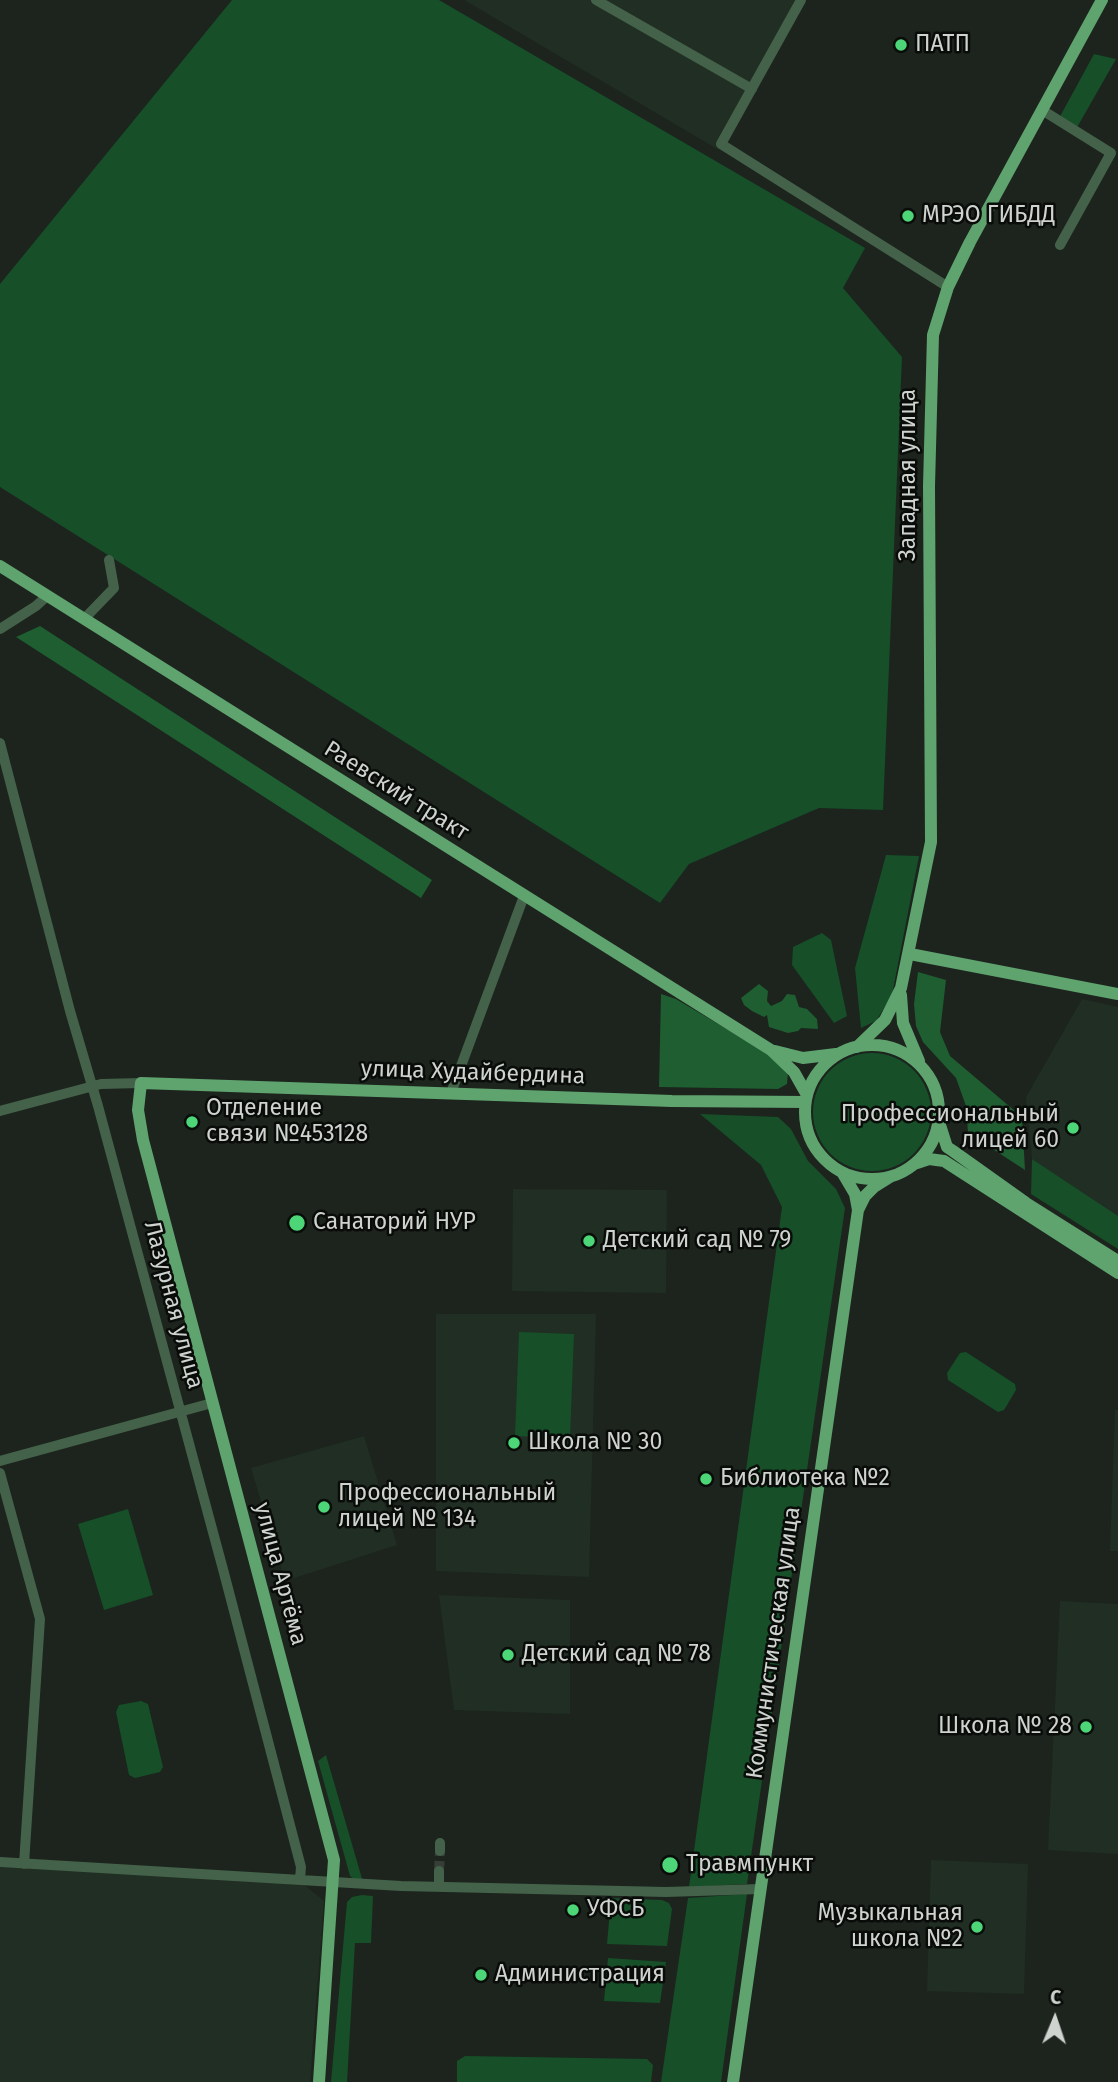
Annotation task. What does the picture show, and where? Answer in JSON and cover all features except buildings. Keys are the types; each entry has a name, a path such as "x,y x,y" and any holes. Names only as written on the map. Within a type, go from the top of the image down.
{"main road":[{"name":"Западная улица","path":"858,1047 885,1020 901,988 932,842 929,486 933,335 948,287 997,191 1102,0"},
{"name":"Раевский тракт","path":"0,566 771,1050 794,1072 806,1099"},
{"path":"910,954 1118,994"},
{"name":"Западная улица","path":"901,988 900,1008 903,1023 920,1065"},
{"path":"890,1177 872,1180 842,1171 827,1161 810,1137 805,1122 806,1099 821,1070 841,1052 868,1045 892,1048 907,1055 920,1065 936,1091 940,1105 940,1125 947,1147 1026,1203 1118,1261"},
{"name":"Раевский тракт","path":"771,1050 803,1058 841,1052"},
{"name":"улица Худайбердина","path":"141,1083 672,1101 806,1099"},
{"name":"улица Артёма","path":"141,1083 138,1110 143,1140 334,1860 319,2082"},
{"path":"914,1164 927,1151 940,1125"},
{"path":"858,1210 865,1196 890,1177 914,1164 929,1160 944,1161 1118,1273"},
{"name":"Коммунистическая улица","path":"733,2082 858,1210 855,1194 842,1171"}],"street":[{"path":"596,0 752,89"},
{"path":"801,0 721,144 948,287"},
{"path":"1042,110 1111,153 1060,245"},
{"path":"84,619 114,589 108,560"},
{"path":"0,629 36,607 47,596"},
{"name":"Лазурная улица","path":"0,743 301,1867 300,1879"},
{"path":"451,1093 524,896"},
{"path":"0,1111 92,1087 115,1083 141,1083"},
{"path":"0,1461 180,1414 212,1403"},
{"path":"0,1473 40,1619 24,1864"},
{"path":"0,1863 439,1887 666,1892 760,1889"},
{"path":"439,1871 439,1887"}],"shaded area":[{"path":"464,0 802,0 719,150"},
{"name":"Профессиональный лицей 60","path":"1082,999 1118,1007 1118,1217 1032,1159 1026,1097"},
{"name":"Детский сад № 79","path":"513,1189 667,1190 666,1293 512,1291"},
{"name":"Школа № 30","path":"436,1314 596,1314 589,1577 436,1571"},
{"path":"1115,1410 1118,1410 1118,1551 1110,1551"},
{"name":"Профессиональный лицей № 134","path":"364,1436 397,1545 285,1581 251,1468"},
{"name":"Детский сад № 78","path":"439,1595 570,1600 570,1714 454,1710"},
{"name":"Школа № 28","path":"1060,1601 1118,1604 1118,1854 1048,1850"},
{"name":"Музыкальная школа №2","path":"931,1860 1028,1864 1024,1994 927,1991"},
{"path":"0,1867 302,1883 324,1901 310,2082 0,2082"}],"green space":[{"path":"232,0 439,0 865,248 843,288 902,357 883,810 819,808 689,864 660,903 0,487 0,284"},
{"path":"1094,54 1116,59 1075,131 1057,122"},
{"path":"40,626 432,880 421,898 16,637"},
{"path":"886,855 919,856 892,995 876,1021 861,1028 855,968"},
{"path":"822,933 831,940 847,1016 834,1023 792,965 793,947"},
{"path":"918,972 946,980 940,1032 950,1056 1022,1117 1025,1170 968,1133 966,1106 956,1078 923,1042 916,1026 914,1004"},
{"path":"759,984 768,991 767,1001 771,1006 782,1001 787,994 795,995 799,1007 807,1009 817,1019 818,1029 801,1028 788,1033 769,1027 767,1015 764,1017 752,1011 744,1005 741,998"},
{"path":"661,994 676,999 769,1054 788,1072 787,1084 778,1089 659,1087"},
{"path":"872,1053 895,1057 914,1070 927,1089 931,1112 927,1135 914,1154 895,1167 872,1171 849,1167 830,1154 817,1135 813,1112 817,1089 830,1070 849,1057"},
{"path":"700,1114 778,1117 791,1129 808,1161 836,1189 845,1208 747,1884 689,1887 782,1207 761,1165"},
{"path":"1032,1159 1118,1216 1118,1249 1031,1194"},
{"path":"519,1332 574,1334 570,1438 515,1436"},
{"path":"966,1352 1015,1384 1016,1390 1004,1410 998,1412 948,1380 947,1373 960,1353"},
{"path":"128,1509 153,1595 104,1610 78,1524"},
{"path":"141,1701 148,1704 163,1767 160,1772 135,1778 129,1775 116,1712 119,1705"},
{"path":"326,1755 363,1882 350,1876 318,1761"},
{"path":"747,1894 721,2082 661,2082 688,1898"},
{"path":"373,1896 371,1943 355,1943 347,2082 331,2082 347,1902 352,1897"},
{"path":"611,1898 662,1900 669,1903 672,1909 667,1946 607,1944"},
{"path":"608,1958 666,1962 660,2003 604,2001"},
{"path":"465,2056 647,2059 653,2065 651,2082 457,2082 457,2061"}],"tunnel":[{"path":"439,1871 440,1851"}],"place":[{"name":"ПАТП","path":"901,45"},
{"name":"МРЭО ГИБДД","path":"908,216"},
{"name":"Отделение связи №453128","path":"192,1122"},
{"name":"Профессиональный лицей 60","path":"1073,1128"},
{"name":"Санаторий НУР","path":"297,1223"},
{"name":"Детский сад № 79","path":"589,1241"},
{"name":"Школа № 30","path":"514,1443"},
{"name":"Библиотека №2","path":"706,1479"},
{"name":"Профессиональный лицей № 134","path":"324,1507"},
{"name":"Детский сад № 78","path":"508,1655"},
{"name":"Школа № 28","path":"1086,1727"},
{"name":"Травмпункт","path":"670,1865"},
{"name":"УФСБ","path":"573,1910"},
{"name":"Музыкальная школа №2","path":"977,1927"},
{"name":"Администрация","path":"481,1975"}]}
